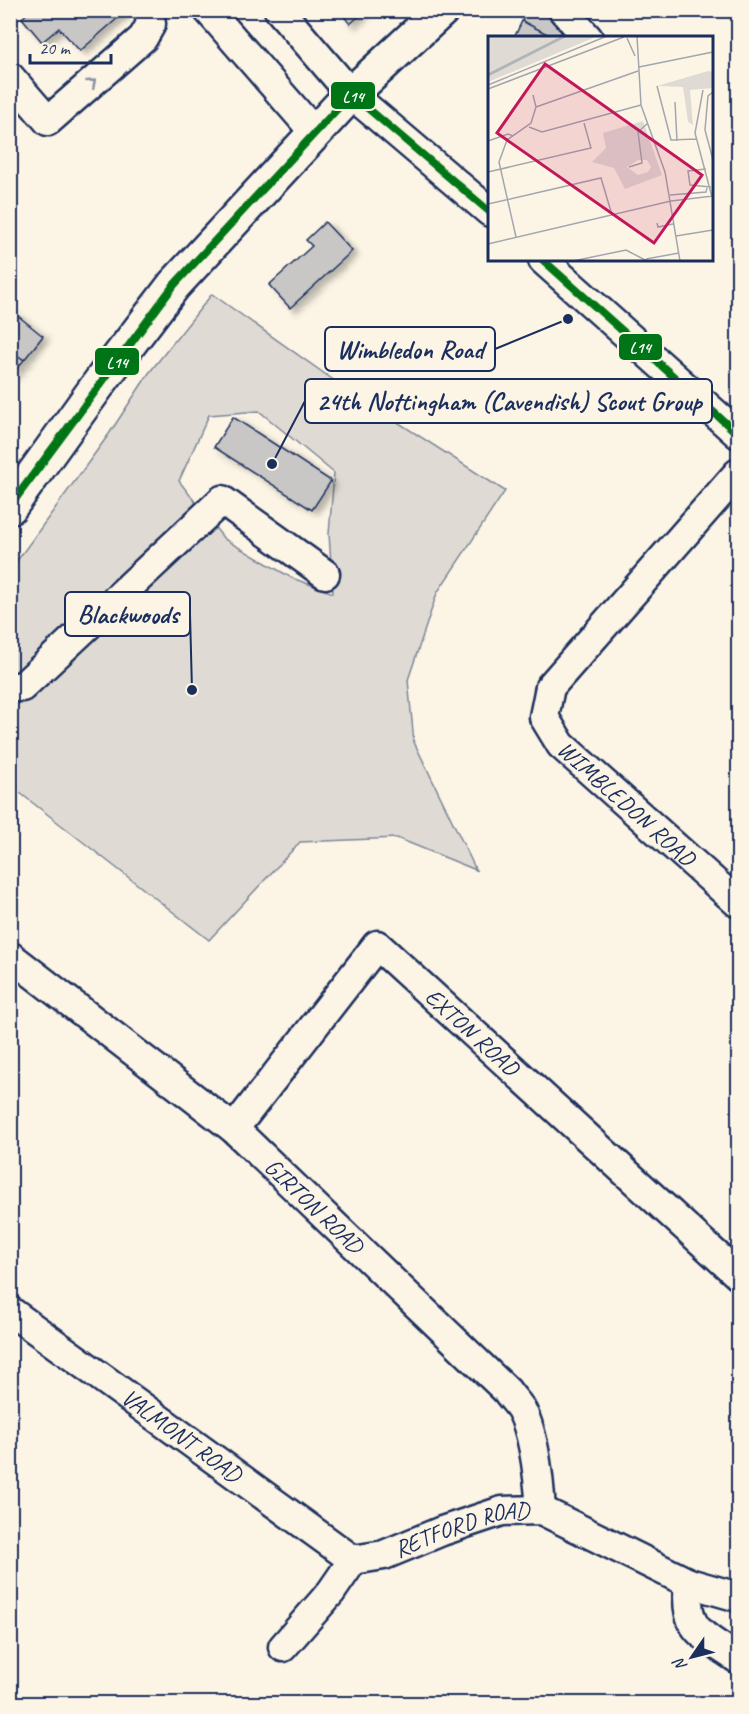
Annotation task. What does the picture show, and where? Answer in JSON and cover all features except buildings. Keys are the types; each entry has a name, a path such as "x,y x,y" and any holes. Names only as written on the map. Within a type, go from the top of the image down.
{"main road":[{"path":"10,507 103,378 174,285 351,94 442,10"}],"street":[{"path":"10,77 48,121 143,38 152,24 149,10"},
{"path":"208,10 315,133"},
{"path":"279,10 351,94 488,211"},
{"path":"563,10 586,36"},
{"path":"544,261 738,434"},
{"name":"WIMBLEDON ROAD","path":"738,473 550,687 544,717 561,745 738,903"},
{"path":"10,687 22,687 222,500 325,574"},
{"name":"EXTON ROAD","path":"234,1129 377,945 738,1275"},
{"name":"GIRTON ROAD","path":"10,956 234,1129 507,1391 521,1409 527,1424 536,1461 541,1510"},
{"name":"VALMONT ROAD","path":"10,1311 353,1560"},
{"name":"RETFORD ROAD","path":"353,1560 384,1555 442,1531 502,1511 541,1510 689,1583 738,1597"},
{"path":"284,1647 330,1592 353,1560"},
{"path":"689,1583 687,1604 692,1623 738,1659"}],"shaded area":[{"path":"212,294 349,391 505,491 437,593 408,680 414,742 476,870 397,838 300,842 209,940 11,786 11,569 109,434 149,373","holes":["259,411 334,473 329,534 333,593 292,578 224,539 179,481 209,415"]}],"transit line":[{"name":"L14","path":"10,506 174,285 351,94 488,210"},
{"name":"L14","path":"544,261 738,434"}],"place":[{"name":"Wimbledon Road","path":"568,319"},
{"name":"24th Nottingham (Cavendish) Scout Group","path":"272,464"},
{"name":"Blackwoods","path":"192,690"}]}
